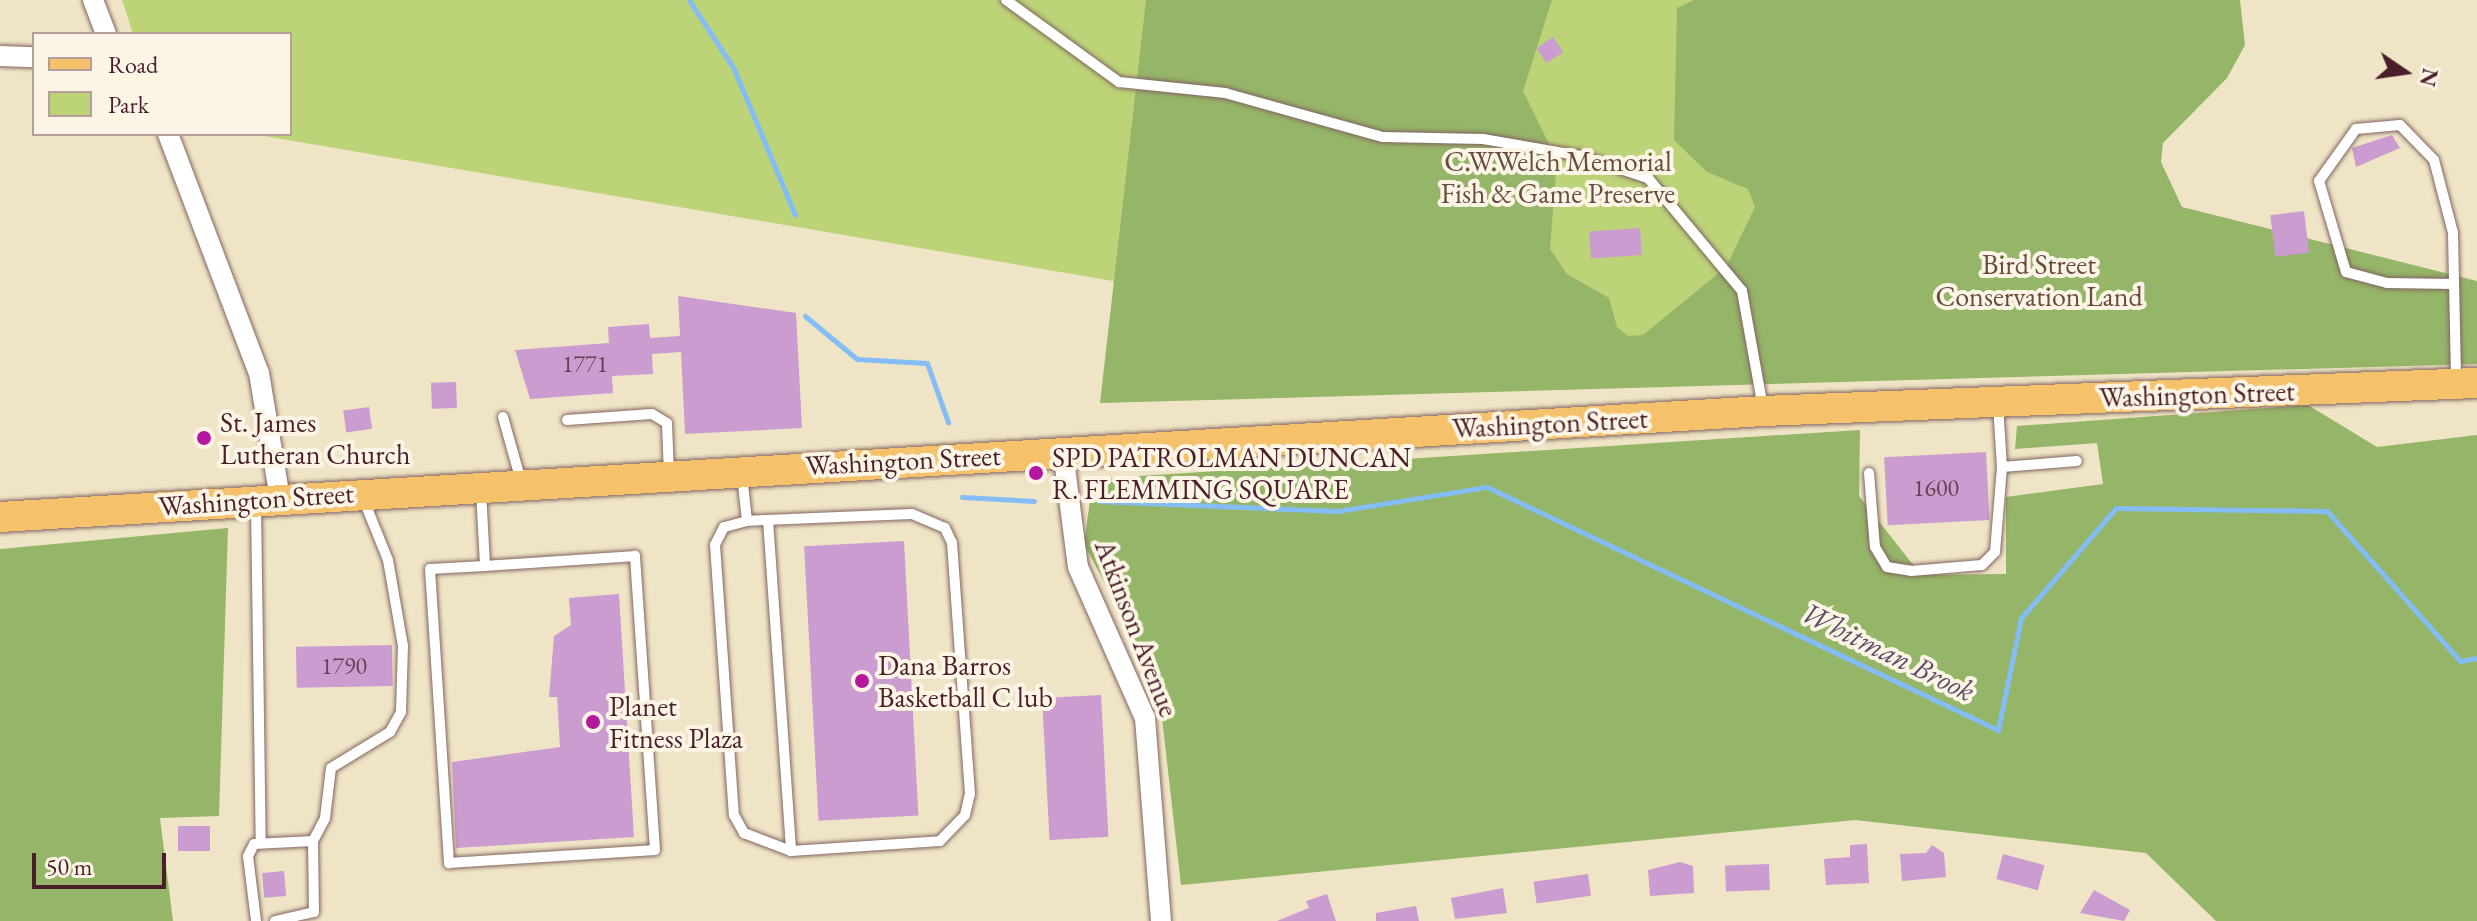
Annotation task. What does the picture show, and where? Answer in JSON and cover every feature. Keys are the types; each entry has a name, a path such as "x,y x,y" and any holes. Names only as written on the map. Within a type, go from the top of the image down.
{"main road":[{"name":"Washington Street","path":"0,517 742,469 1763,411 2466,383"}],"street":[{"path":"93,0 105,32"},
{"path":"0,56 32,57"},
{"path":"169,136 259,373 268,498"},
{"name":"Atkinson Avenue","path":"1063,452 1078,567 1145,718 1161,921"}],"lane":[{"path":"1006,0 1119,82 1225,93 1383,137 1483,139 1553,151 1648,178 1742,291 1763,411"},
{"path":"2454,284 2387,283 2346,272 2332,247 2319,181 2356,129 2400,125 2434,160 2453,233 2454,284 2466,383"},
{"path":"1869,473 1875,547 1887,567 1911,571 1982,565 1995,552 2002,467 1998,402"},
{"path":"567,420 652,414 667,423 669,474"},
{"path":"503,417 521,483"},
{"path":"2002,467 2077,461"},
{"path":"742,469 747,521"},
{"path":"481,485 485,566"},
{"path":"275,921 314,912 313,841 325,818 331,768 390,732 401,712 403,646 388,560 360,492"},
{"path":"261,843 268,498"},
{"path":"912,514 945,528 952,543 967,747 965,815 940,841 791,851 744,833 734,815 715,545 724,527 768,520 912,514"},
{"path":"768,520 791,851"},
{"path":"635,556 655,850 449,863 430,569 485,566 635,556"},
{"path":"256,921 248,856 261,843 313,841"}],"green space":[{"name":"C.W.Welch Memorial Fish & Game Preserve","path":"122,0 2065,0 2108,337 1505,357 1365,324 264,136 292,136 292,32 132,32"},
{"name":"Bird Street Conservation Land","path":"1146,0 1552,0 1523,91 1557,160 1550,249 1567,274 1609,298 1617,327 1628,336 1643,335 1726,267 1755,207 1748,189 1707,172 1674,140 1677,8 1694,0 2240,0 2245,45 2227,78 2163,143 2161,162 2182,207 2477,281 2477,364 1100,403"},
{"path":"2308,405 2377,447 2477,435 2477,921 2216,921 2146,853 1855,820 1181,885 1158,683 1084,544 1093,479 1860,430 1859,496 1921,575 2006,574 2006,497 2103,484 2097,443 2015,449 2017,426"},
{"path":"228,528 219,816 160,818 173,921 0,921 0,549"}],"building":[{"path":"1553,37 1563,52 1546,63 1536,48"},
{"path":"2392,135 2400,148 2356,167 2352,148"},
{"path":"2304,211 2309,253 2275,257 2270,215"},
{"path":"1640,228 1642,255 1591,258 1589,232"},
{"path":"678,296 796,313 802,428 685,434 681,352 652,354 653,374 612,376 613,393 530,399 515,350 609,343 608,327 649,324 650,338 680,336"},
{"path":"456,382 457,408 432,409 431,383"},
{"path":"369,407 372,429 346,432 343,411"},
{"path":"1986,452 1990,520 1888,525 1884,457"},
{"name":"Dana Barros Basketball C lub","path":"904,541 918,816 819,821 804,546"},
{"name":"Planet Fitness Plaza","path":"619,594 634,837 456,848 452,762 560,747 557,697 549,697 554,636 571,625 569,598"},
{"path":"392,645 393,686 297,688 296,647"},
{"path":"1101,695 1108,837 1050,840 1042,698"},
{"path":"178,826 210,826 210,851 178,851"},
{"path":"1867,844 1869,883 1826,885 1824,859 1850,857 1850,845"},
{"path":"1932,845 1944,853 1946,877 1902,881 1900,854 1926,853"},
{"path":"2003,854 2045,865 2038,890 1996,879"},
{"path":"1680,862 1693,866 1694,893 1650,896 1648,870"},
{"path":"1769,864 1770,890 1726,892 1725,866"},
{"path":"284,871 286,896 264,898 262,873"},
{"path":"1588,874 1591,896 1537,903 1534,882"},
{"path":"1503,888 1507,913 1455,919 1451,898"},
{"path":"2094,890 2130,910 2124,921 2080,913"},
{"path":"1327,894 1336,921 1277,921 1309,908 1306,901"},
{"path":"1416,906 1419,921 1376,921 1376,913"}],"waterway":[{"name":"Whitman Brook","path":"689,0 734,69 795,215"},
{"name":"Whitman Brook","path":"805,316 857,359 927,363 948,422"},
{"name":"Whitman Brook","path":"1099,501 1338,511 1487,487 1998,730 2021,618 2116,508 2327,511 2460,661 2477,658"},
{"name":"Whitman Brook","path":"962,497 1034,501"}],"place":[{"name":"St. James Lutheran Church","path":"204,438"},
{"name":"SPD PATROLMAN DUNCAN R. FLEMMING SQUARE","path":"1036,473"},
{"name":"Dana Barros Basketball C lub","path":"862,681"},
{"name":"Planet Fitness Plaza","path":"593,722"}]}
